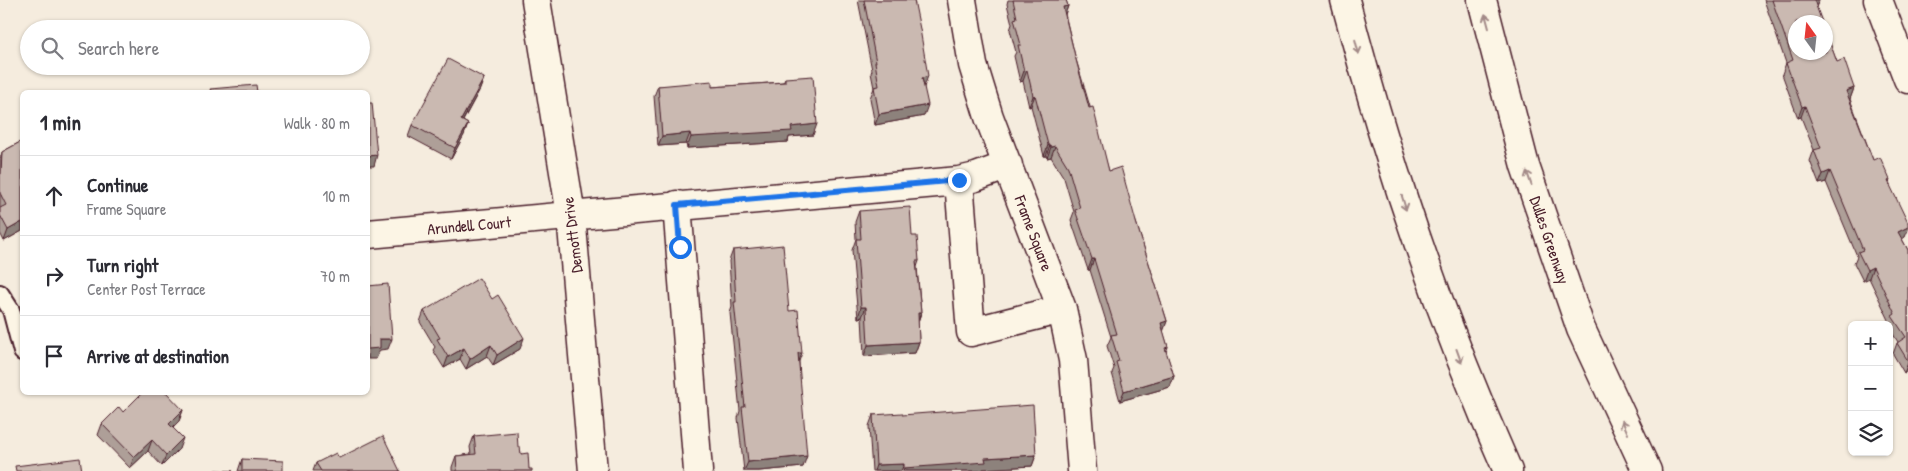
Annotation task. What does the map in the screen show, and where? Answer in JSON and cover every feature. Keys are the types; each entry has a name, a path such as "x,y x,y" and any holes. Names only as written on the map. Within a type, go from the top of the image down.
{"main road":[{"name":"Demott Drive","path":"536,0 571,215 593,471"},
{"name":"Frame Square","path":"962,0 973,65 989,117 1062,309 1073,360 1082,471"},
{"path":"1345,0 1362,66 1407,215 1464,370 1508,471"},
{"name":"Dulles Greenway","path":"1482,0 1525,166 1581,329 1647,471"},
{"path":"1878,0 1908,79"},
{"name":"Arundell Court","path":"370,234 959,180 976,177 1008,165"},
{"path":"959,180 971,332 1062,309"},
{"path":"677,205 698,471"}],"lane":[{"path":"0,293 11,310 20,344"}],"building":[{"path":"864,0 914,0 928,76 922,78 928,105 879,114 874,87 879,86 876,62"},
{"path":"1013,0 1066,0 1068,6 1063,7 1089,108 1093,107 1109,171 1121,167 1167,321 1161,323 1168,347 1165,348 1174,376 1124,391 1116,362 1119,361 1111,335 1117,334 1094,259 1092,259 1075,210 1080,208 1068,167 1055,146 1051,147 1048,145 1027,70 1024,71 1018,45 1021,45 1014,19 1017,18"},
{"path":"1772,0 1814,0 1819,15 1788,15 1788,46"},
{"path":"1833,51 1837,62 1844,59 1854,88 1846,91 1873,160 1880,157 1890,180 1888,181 1908,223 1908,227 1898,232 1908,250 1908,361 1897,343 1906,337 1892,316 1895,314 1873,267 1867,270 1858,252 1863,250 1830,171 1823,174 1814,150 1821,148 1805,106 1802,107 1786,63 1793,60 1833,60"},
{"path":"448,59 484,78 461,120 468,124 455,148 412,125"},
{"path":"813,76 817,124 791,127 792,131 691,137 690,133 662,136 658,86 712,81 712,87 785,82 785,78"},
{"path":"256,85 257,90 210,90"},
{"path":"370,103 372,103 377,155 370,156"},
{"path":"20,142 20,223 8,230 0,215 0,208 6,205 0,193 2,152"},
{"path":"910,207 912,236 917,236 919,261 916,261 921,313 918,313 919,342 868,345 866,307 861,307 856,239 861,239 859,211"},
{"path":"783,245 789,311 798,310 802,353 798,353 807,456 748,462 742,407 745,407 734,302 736,302 733,250"},
{"path":"479,278 492,299 498,295 524,338 497,355 491,345 470,359 464,348 448,357 437,339 440,338 424,311"},
{"path":"388,284 392,339 380,339 380,348 370,349 370,286"},
{"path":"140,395 169,395 183,410 169,424 183,438 166,455 152,440 134,457 102,424 119,407 123,412"},
{"path":"1033,405 1036,455 985,458 986,462 904,468 904,464 876,465 873,415 902,413 902,415"},
{"path":"517,432 518,447 520,447 521,454 528,453 529,469 532,469 532,471 457,471 456,456 476,454 474,436"},
{"path":"383,436 400,471 321,471 316,463 336,453 339,458"},
{"path":"80,458 82,471 16,471 15,466"},
{"path":"242,459 283,461 283,471 242,471"}],"route":[{"path":"680,247 677,205 959,180"}]}
